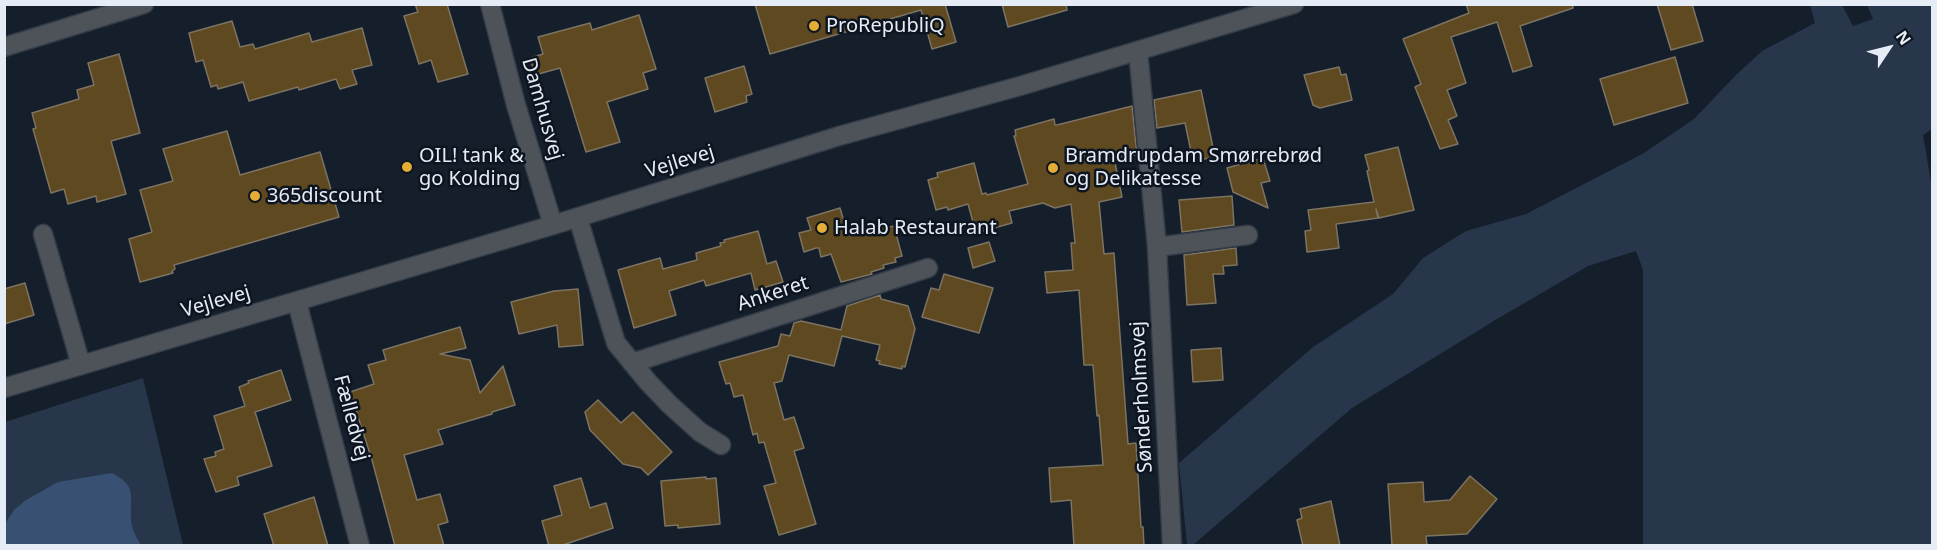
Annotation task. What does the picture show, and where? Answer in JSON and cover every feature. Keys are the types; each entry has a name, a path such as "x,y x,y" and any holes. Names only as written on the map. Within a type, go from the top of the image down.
{"street":[{"path":"4,47 144,4"},
{"name":"Damhusvej","path":"490,4 516,105 553,225"},
{"name":"Vejlevej","path":"4,388 578,218 839,136 1294,4"},
{"name":"Sønderholmsvej","path":"1138,51 1157,247 1172,546"},
{"path":"578,218 615,343 648,382 692,425 721,445"},
{"path":"43,234 81,365"},
{"path":"1157,247 1248,235"},
{"name":"Ankeret","path":"632,363 928,268"},
{"name":"Fælledvej","path":"297,302 360,546"}],"shaded area":[{"path":"1810,5 1842,5 1853,26 1873,19 1867,5 1932,5 1932,129 1923,135 1932,188 1932,545 1643,545 1643,270 1636,251 1588,266 1352,408 1193,545 1187,545 1179,463 1313,347 1393,294 1423,258 1466,231 1526,214 1644,153 1694,119 1762,51 1815,23"},
{"path":"143,378 183,545 5,546 5,422"},
{"path":"112,473 129,487 132,526 141,545 5,545 5,524 14,510 26,500 58,482"}],"building":[{"path":"415,4 447,4 468,74 438,82 431,60 419,64 404,16 418,12"},
{"name":"ProRepubliQ","path":"755,4 945,4 956,42 932,49 921,10 770,54"},
{"path":"1002,4 1066,4 1067,10 1008,27"},
{"path":"1466,4 1572,4 1573,8 1520,26 1532,66 1513,72 1497,22 1451,37 1466,83 1447,90 1457,116 1448,120 1458,144 1440,149 1415,87 1421,84 1403,39 1469,13"},
{"path":"1657,4 1692,4 1703,41 1671,50"},
{"path":"639,15 656,69 643,73 648,89 607,102 620,142 586,152 560,68 535,75 530,58 543,54 538,37 590,23 592,30"},
{"path":"232,21 240,47 253,44 255,49 309,33 312,42 362,28 372,65 352,70 357,84 340,89 336,79 249,101 243,82 218,89 217,85 211,87 203,60 196,62 189,33"},
{"path":"119,54 140,133 111,141 126,194 97,202 96,196 68,204 64,189 51,193 33,129 36,128 32,113 79,99 77,90 94,85 88,63"},
{"path":"1675,57 1688,103 1614,125 1600,79"},
{"path":"744,66 752,94 746,96 747,102 715,112 705,78"},
{"path":"1339,67 1341,75 1346,74 1352,100 1320,108 1313,105 1304,75"},
{"path":"1201,90 1215,157 1193,161 1185,123 1157,128 1154,100"},
{"path":"1132,106 1137,155 1114,158 1122,197 1099,202 1104,254 1114,253 1128,444 1136,443 1144,546 1074,546 1071,500 1051,502 1049,468 1103,465 1093,365 1084,365 1079,290 1047,293 1045,272 1073,270 1071,243 1075,243 1071,204 1055,208 1043,203 1009,211 1012,223 976,233 968,204 948,210 947,207 936,210 928,180 938,177 937,173 974,163 982,194 987,195 1028,184 1014,136 1016,136 1015,130 1054,119 1057,125"},
{"name":"365discount","path":"227,131 240,175 320,152 339,217 174,265 173,273 140,282 129,239 152,232 140,190 173,181 163,149"},
{"path":"1398,147 1414,210 1379,218 1376,209 1378,218 1336,224 1339,248 1307,252 1305,231 1311,230 1308,210 1374,202 1365,155"},
{"path":"1263,158 1270,181 1261,183 1268,208 1233,192 1227,168"},
{"path":"1232,196 1234,225 1182,232 1179,200"},
{"path":"840,208 848,235 885,224 886,228 894,226 902,256 895,258 896,262 883,265 884,268 871,272 872,274 841,282 831,254 821,257 819,248 804,252 799,233 811,230 807,218"},
{"path":"758,231 767,264 776,261 783,282 755,290 751,273 706,286 704,280 669,291 676,315 634,328 618,270 660,258 663,269 697,260 696,253 721,246 720,243 725,242 724,240"},
{"path":"989,242 995,261 973,268 968,248"},
{"path":"1236,248 1237,265 1223,266 1224,274 1213,274 1216,303 1187,305 1184,255"},
{"path":"944,274 993,288 979,333 922,317 931,288 939,290"},
{"path":"25,283 34,315 4,324 4,289"},
{"path":"578,289 583,345 559,347 557,325 519,334 511,302 554,291"},
{"path":"880,295 881,299 908,306 915,329 905,367 902,366 902,369 879,364 880,361 876,360 880,345 842,336 834,366 789,355 782,381 774,383 784,420 794,417 804,448 794,451 816,524 779,535 764,486 776,483 764,442 759,443 757,433 753,435 743,395 734,397 730,383 726,384 719,362 778,346 781,334 790,336 794,323 801,321 841,330 847,306"},
{"path":"460,327 466,348 440,354 470,360 480,393 503,366 515,405 438,430 443,444 404,455 417,500 440,494 448,522 438,525 444,546 395,546 372,460 350,392 374,384 368,365 386,360 383,350"},
{"path":"1221,348 1223,380 1193,382 1191,350"},
{"path":"281,370 291,400 255,412 272,466 237,477 239,485 216,492 204,459 216,456 215,452 224,449 214,416 245,406 239,387 249,383 248,381"},
{"path":"598,400 621,423 633,412 672,452 648,475 641,468 623,464 590,430 585,412"},
{"path":"1470,476 1497,499 1467,534 1426,536 1427,546 1392,546 1388,484 1423,482 1424,502 1450,500"},
{"path":"706,477 706,479 716,478 720,524 678,528 678,525 665,526 661,481"},
{"path":"581,478 590,508 606,503 613,528 560,546 549,546 542,521 562,515 554,486"},
{"path":"314,497 328,546 274,546 264,514"},
{"path":"1331,501 1340,546 1303,546 1297,520 1302,518 1300,509"}],"place":[{"name":"ProRepubliQ","path":"814,26"},
{"name":"OIL! tank & go Kolding","path":"407,167"},
{"name":"Bramdrupdam Smørrebrød og Delikatesse","path":"1053,168"},
{"name":"365discount","path":"255,196"},
{"name":"Halab Restaurant","path":"822,228"}]}
